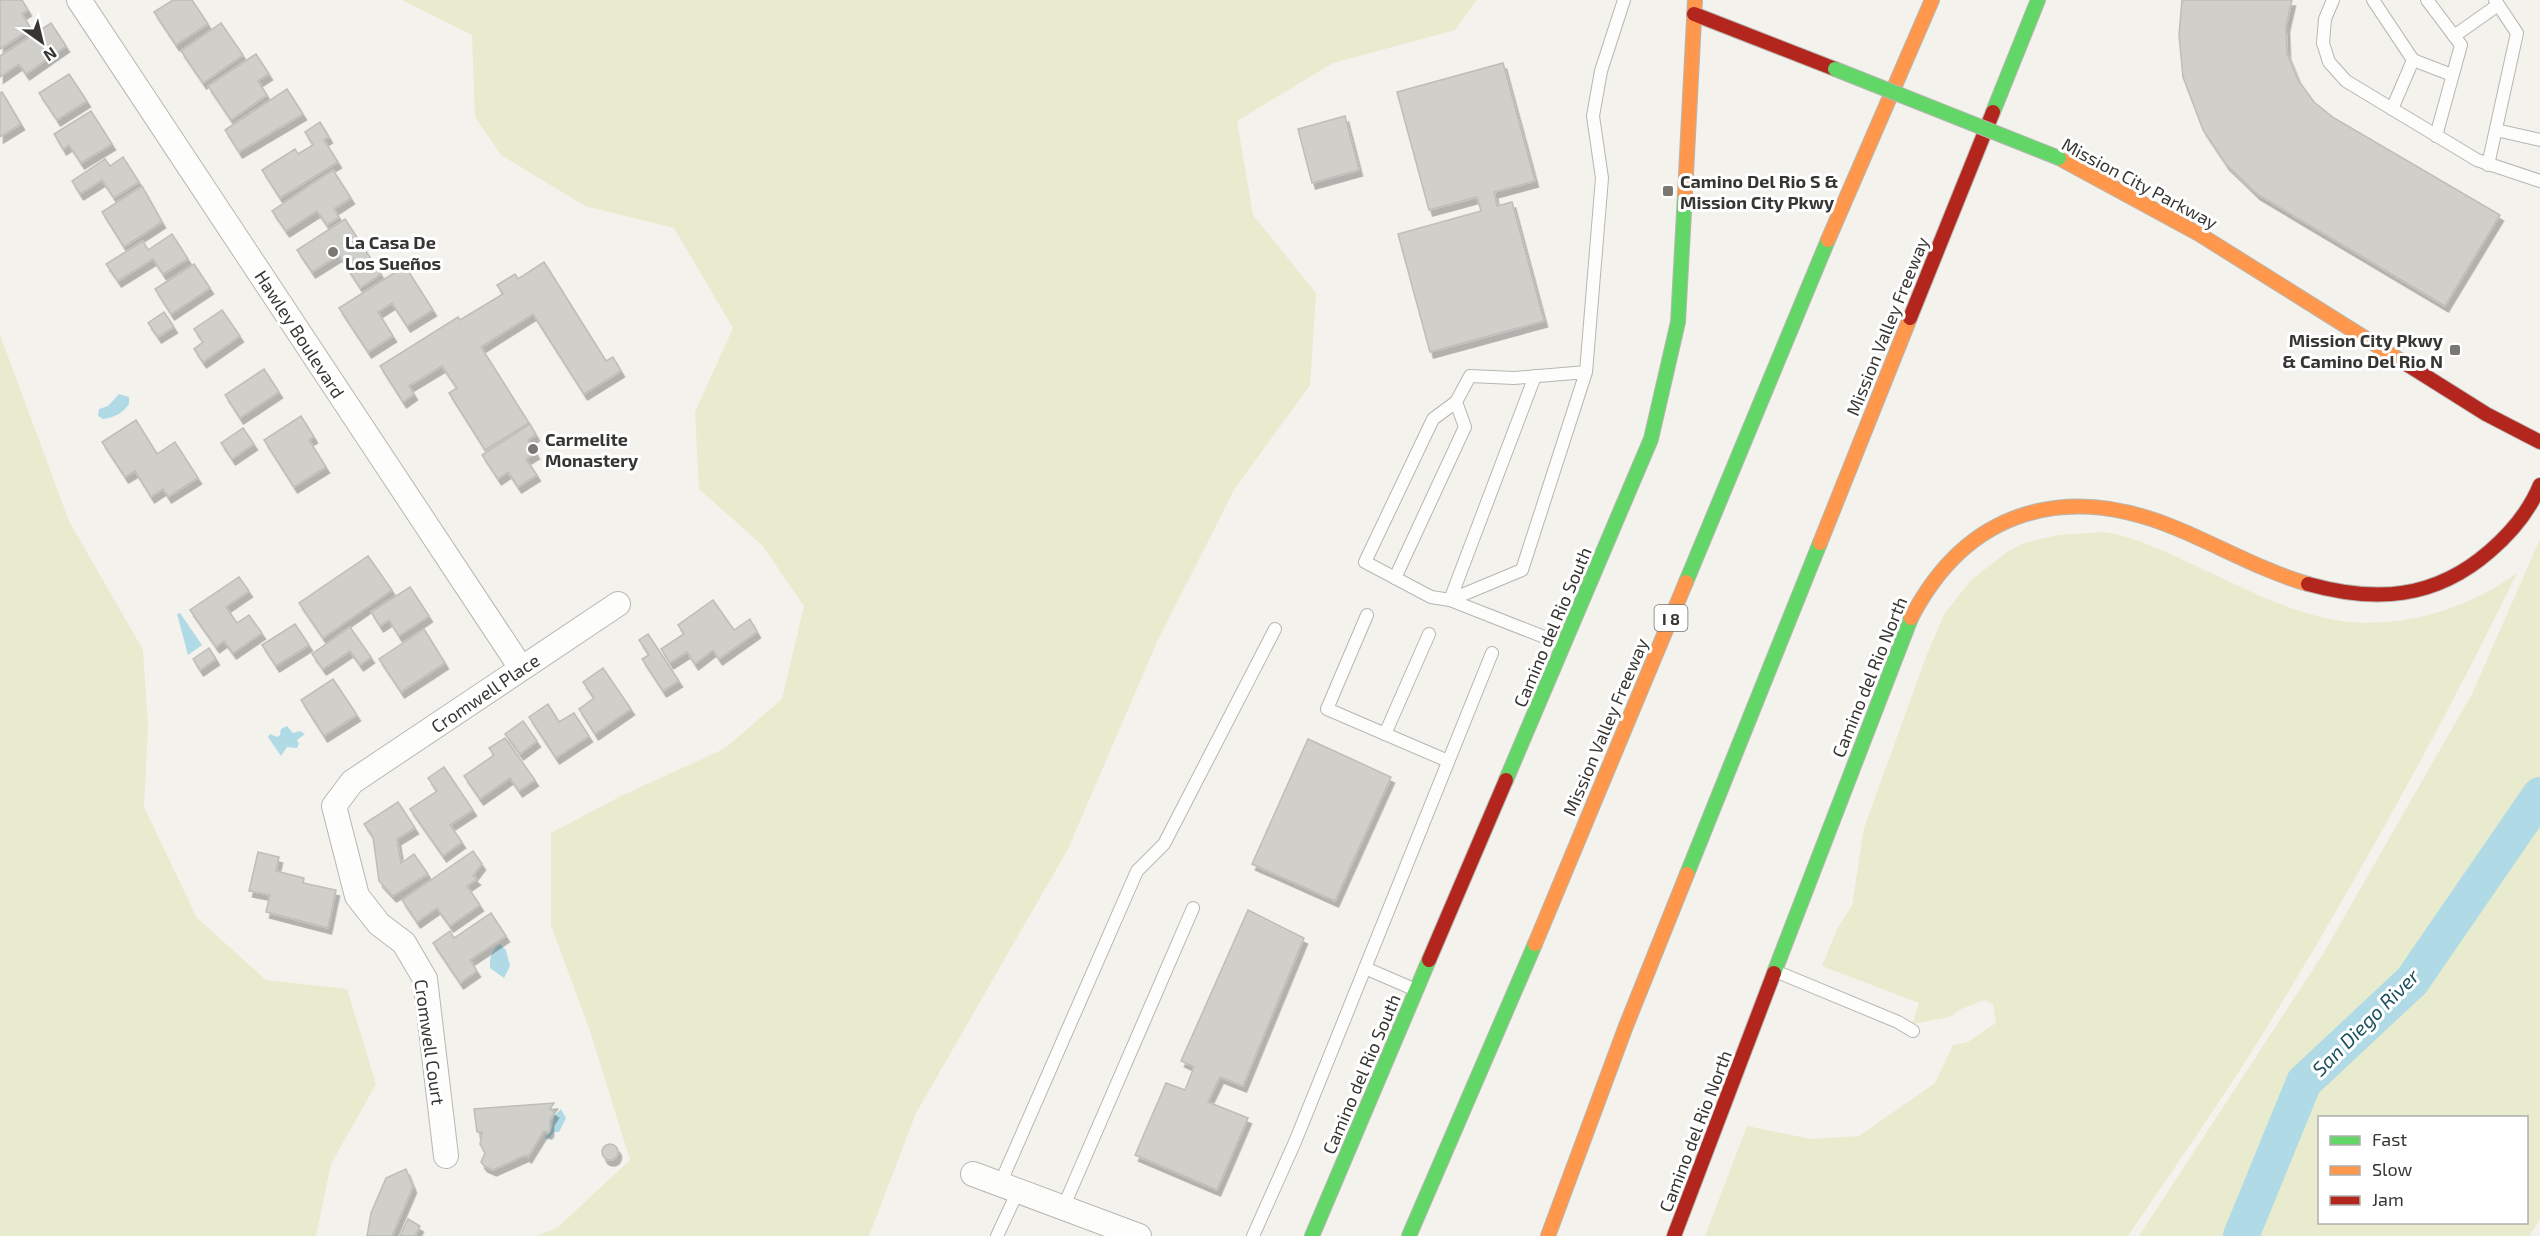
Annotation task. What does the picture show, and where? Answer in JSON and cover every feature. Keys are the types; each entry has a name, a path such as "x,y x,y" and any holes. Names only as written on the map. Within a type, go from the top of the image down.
{"main road":[{"name":"Mission Valley Freeway","path":"1409,1236 1479,1077 1870,140 1932,0"},
{"name":"Mission Valley Freeway","path":"1548,1236 1631,1015 2038,0"},
{"name":"Mission City Parkway","path":"1694,7 1835,69 2059,158 2199,234 2486,414 2540,442"},
{"name":"Camino del Rio South","path":"1312,1236 1652,440 1678,322 1694,7"},
{"name":"Camino del Rio North","path":"1674,1236 1902,639 1921,596 1951,559 1984,533 2018,516 2040,509 2084,504 2107,506 2152,519 2287,576 2341,594 2384,595 2420,591 2448,581 2474,565 2500,543 2522,519 2540,485"}],"street":[{"name":"Hawley Boulevard","path":"79,0 521,668"},
{"name":"Cromwell Place","path":"352,782 618,604"},
{"name":"Cromwell Court","path":"352,782 334,806 357,896 379,924 404,943 425,980 446,1156"},
{"path":"973,1173 1139,1236"}],"lane":[{"path":"1450,600 1522,570 1586,372 1602,178 1593,116 1601,71 1624,0"},
{"path":"2333,0 2325,20 2323,43 2329,62 2346,81 2488,165 2540,181"},
{"path":"2373,0 2413,60 2452,75"},
{"path":"2427,0 2461,45 2436,136"},
{"path":"2454,36 2496,2 2517,33 2488,165"},
{"path":"2392,109 2413,60"},
{"path":"2496,130 2540,140"},
{"path":"1564,645 1450,600 1431,597 1365,562 1432,419 1456,402 1470,376 1535,376 1586,372"},
{"path":"1450,600 1535,376"},
{"path":"1395,578 1465,427 1456,402"},
{"path":"1367,615 1327,709 1448,761"},
{"path":"997,1236 1009,1187 1137,871 1164,844 1275,629"},
{"path":"1385,734 1429,633"},
{"path":"1253,1236 1295,1142 1492,652"},
{"path":"1063,1208 1193,908"},
{"path":"1365,968 1416,991"},
{"path":"1774,970 1888,1018 1913,1031"}],"green space":[{"path":"402,0 1477,0 1455,30 1333,63 1237,121 1253,215 1316,293 1310,385 1234,490 1157,642 1068,849 916,1113 869,1236 536,1236 557,1228 630,1160 590,1031 551,925 551,833 623,795 724,749 782,699 804,606 762,545 699,489 695,412 733,328 674,228 585,206 501,155 475,117 472,35"},
{"path":"0,335 69,521 143,650 148,726 144,807 197,918 266,980 347,989 376,1084 331,1164 316,1236 0,1236"},
{"path":"2102,532 2127,537 2152,546 2251,592 2304,613 2341,621 2388,622 2434,614 2478,597 2517,573 2426,751 2328,926 2243,1065 2128,1236 1705,1236 1747,1126 1811,1139 1859,1136 1935,1083 1953,1045 1968,1042 1996,1023 1993,1004 1984,1000 1961,1009 1950,1017 1912,1024 1919,1003 1822,966 1837,929 1852,906 1864,828 1927,654 1945,613 1971,580 2007,552 2024,543 2058,535"},
{"path":"2540,539 2540,1219 2529,1236 2139,1236 2323,954 2472,694"}],"water":[{"path":"119,394 129,397 129,404 124,410 103,419 98,416 99,409 108,406"},
{"path":"180,613 202,645 188,655 177,614"},
{"path":"287,726 293,733 300,731 305,734 297,740 299,744 297,748 287,747 281,756 268,737 270,734 277,737 281,729"},
{"path":"500,944 506,950 510,966 504,978 490,968 492,954"},
{"path":"561,1109 566,1118 559,1132 554,1132 548,1140 545,1138 552,1128 554,1116"}],"building":[{"path":"0,0 22,0 28,10 22,14 31,29 0,49"},
{"path":"173,0 192,0 208,24 176,45 154,12"},
{"path":"2182,0 2292,0 2286,26 2287,53 2298,80 2314,102 2334,118 2500,215 2445,306 2257,194 2226,164 2203,130 2183,77 2179,35"},
{"path":"51,23 66,46 26,74 19,64 0,77 0,56"},
{"path":"221,23 243,55 203,83 181,51"},
{"path":"256,54 269,74 258,81 267,95 231,120 208,86"},
{"path":"1503,63 1535,181 1494,192 1497,206 1512,202 1544,321 1430,352 1398,234 1481,211 1477,197 1429,210 1397,92"},
{"path":"69,74 87,101 57,120 39,93"},
{"path":"287,89 303,114 239,152 225,130"},
{"path":"2,92 21,124 0,137 0,93"},
{"path":"91,111 112,144 81,163 69,145 63,149 54,134"},
{"path":"1345,116 1359,170 1312,183 1298,129"},
{"path":"320,122 329,137 324,140 338,162 280,198 262,170 295,149 298,154 313,145 305,132"},
{"path":"123,157 139,182 114,198 102,180 80,194 72,181 105,159 110,166"},
{"path":"333,170 351,198 334,209 339,217 327,225 317,211 286,231 272,211"},
{"path":"142,186 162,222 124,247 102,212"},
{"name":"La Casa De Los Sueños","path":"345,219 381,274 360,288 339,255 312,272 297,250"},
{"path":"172,234 188,259 163,274 153,259 118,281 106,264 143,241 148,250"},
{"path":"544,262 606,361 613,357 621,371 584,394 533,314 481,347 529,423 485,450 449,393 457,388 442,366 409,386 414,394 403,402 380,366 458,317 460,320 503,294 497,285 515,274 518,279"},
{"path":"194,264 210,288 171,314 155,289"},
{"path":"405,266 433,310 407,326 392,303 378,312 393,336 368,352 339,308"},
{"path":"222,310 240,336 203,362 194,349 203,342 194,329"},
{"path":"164,312 174,327 158,337 148,323"},
{"path":"264,369 279,392 240,418 225,395"},
{"path":"301,416 314,437 309,440 326,467 294,487 264,440"},
{"path":"136,420 157,454 175,442 198,478 168,497 163,489 151,497 135,471 125,477 102,442"},
{"path":"530,424 536,435 528,440 536,453 526,459 537,475 518,487 508,472 498,479 482,455"},
{"path":"243,428 254,444 232,459 221,443"},
{"path":"368,556 392,590 323,638 299,603"},
{"path":"239,577 249,591 226,607 237,623 249,615 262,633 233,653 224,641 216,647 190,610"},
{"path":"410,587 429,616 399,636 389,620 380,626 371,612"},
{"path":"713,600 734,630 750,619 757,632 719,659 713,650 695,664 687,652 670,663 661,649 684,634 678,625"},
{"path":"295,624 309,645 276,666 262,645"},
{"path":"350,627 371,657 360,665 350,651 323,669 312,654"},
{"path":"424,629 445,663 401,692 379,659"},
{"path":"648,634 679,681 663,691 642,659 649,655 639,640"},
{"path":"209,648 216,659 200,670 193,659"},
{"path":"603,668 631,709 595,734 579,709 594,698 583,682"},
{"path":"333,679 357,715 324,736 301,700"},
{"path":"548,704 559,722 574,713 589,736 556,758 529,717"},
{"path":"523,721 537,741 520,754 505,734"},
{"path":"505,738 535,780 519,791 510,778 480,799 464,776 494,755 489,748"},
{"path":"1308,739 1391,777 1335,901 1252,864"},
{"path":"444,767 473,810 450,825 462,842 443,856 410,809 437,791 428,778"},
{"path":"398,802 415,828 397,839 401,863 414,854 428,874 393,896 379,881 373,837 364,824"},
{"path":"473,851 482,864 473,876 477,879 467,886 480,905 450,926 437,908 417,922 402,900"},
{"path":"258,852 279,857 276,871 304,878 303,883 336,890 328,928 266,912 270,895 249,891"},
{"path":"1248,910 1304,938 1243,1086 1220,1077 1208,1102 1248,1118 1217,1190 1135,1155 1166,1083 1185,1090 1194,1067 1181,1061"},
{"path":"491,913 506,936 470,960 477,971 460,983 433,943 450,931 454,938"},
{"path":"554,1103 550,1109 555,1112 550,1120 550,1131 548,1133 544,1131 528,1157 526,1155 493,1170 484,1166 481,1162 485,1153 480,1144 482,1132 477,1132 474,1109"},
{"path":"610,1144 618,1152 610,1160 602,1152"},
{"path":"406,1169 413,1187 392,1236 367,1236 371,1213 386,1178"},
{"path":"408,1219 420,1226 415,1236 400,1236"}],"waterway":[{"name":"San Diego River","path":"2241,1236 2304,1082 2412,981 2540,795"}],"traffic: fast":[{"path":"1993,112 2038,0"},
{"path":"1835,69 2059,158"},
{"path":"1506,780 1651,439 1678,322 1685,194"},
{"path":"1686,582 1828,240"},
{"path":"1687,874 1820,543"},
{"path":"1774,973 1911,618"},
{"path":"1409,1236 1535,944"},
{"path":"1312,1236 1429,960"}],"traffic: slow":[{"path":"1685,194 1695,0"},
{"path":"1828,240 1932,0"},
{"path":"2059,158 2199,234 2408,365"},
{"path":"1820,543 1910,318"},
{"path":"1911,618 1934,581 1961,551 1991,529 2024,515 2060,508 2097,508 2137,515 2178,529 2258,566 2308,584"},
{"path":"1535,944 1686,582"},
{"path":"1548,1236 1626,1026 1687,874"}],"traffic: jam":[{"path":"1694,14 1835,69"},
{"path":"1910,318 1993,112"},
{"path":"2408,365 2486,414 2540,442"},
{"path":"2308,584 2357,594 2381,595 2426,588 2448,579 2469,567 2506,536 2525,513 2540,485"},
{"path":"1429,960 1506,780"},
{"path":"1674,1236 1774,973"}],"place":[{"name":"Camino Del Rio S & Mission City Pkwy","path":"1668,191"},
{"name":"La Casa De Los Sueños","path":"333,252"},
{"name":"Mission City Pkwy & Camino Del Rio N","path":"2455,350"},
{"name":"Carmelite Monastery","path":"533,449"}]}
